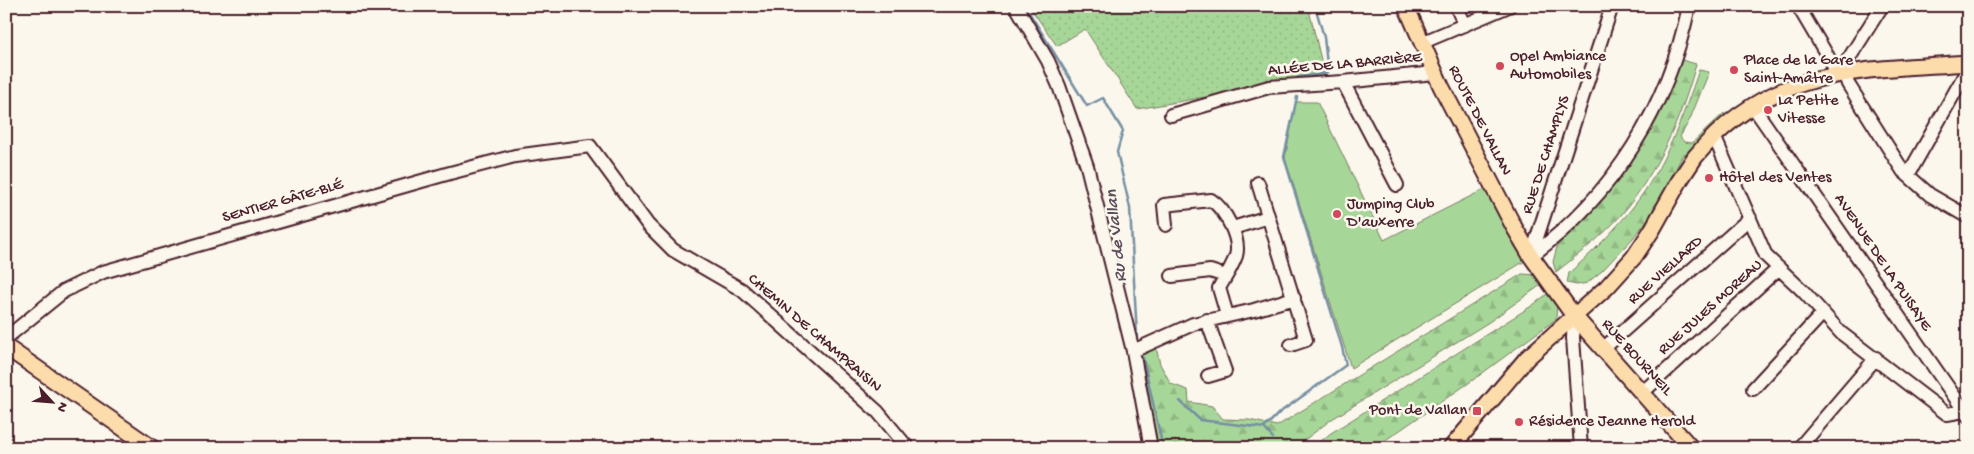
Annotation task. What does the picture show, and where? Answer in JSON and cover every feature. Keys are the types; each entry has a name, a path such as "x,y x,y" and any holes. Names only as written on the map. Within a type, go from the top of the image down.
{"main road":[{"name":"ROUTE DE VALLAN","path":"1406,6 1434,73 1529,253 1563,299"},
{"path":"1450,448 1516,369 1607,287 1639,250 1688,167 1714,136 1752,105 1802,82 1840,73 1968,63"},
{"path":"1559,330 1563,299"},
{"name":"RUE BOURNEIL","path":"1563,299 1574,316 1692,448"},
{"path":"6,347 152,448"}],"street":[{"path":"1016,6 1048,61 1059,86 1087,166 1139,348 1152,448"},
{"path":"1456,6 1465,25"},
{"path":"1421,43 1509,6"},
{"name":"RUE DE CHAMPLYS","path":"1529,253 1612,6"},
{"path":"1529,253 1550,242 1601,191 1636,145 1663,94 1689,6"},
{"path":"1798,6 1834,67 1848,84 1903,171 1930,195 1968,217"},
{"path":"1840,73 1882,6"},
{"path":"1908,175 1968,69"},
{"name":"ALLÉE DE LA BARRIÈRE","path":"1171,115 1269,87 1434,73"},
{"path":"1343,82 1397,185"},
{"name":"AVENUE DE LA PUISAYE","path":"1752,105 1966,414"},
{"path":"1714,136 1766,256 1841,333 1947,414 1966,414"},
{"name":"SENTIER GÂTE-BLÉ","path":"6,338 64,291 102,272 515,156 590,146"},
{"name":"CHEMIN DE CHAMPRAISIN","path":"590,146 648,225 673,250 742,290 878,412 908,448"},
{"path":"1258,183 1306,340 1291,345"},
{"path":"1166,225 1164,204 1211,200 1216,203 1233,228 1237,254 1220,288 1227,315"},
{"path":"1233,228 1268,217"},
{"name":"RUE VIELLARD","path":"1574,356 1582,347 1601,345 1750,218"},
{"name":"RUE JULES MOREAU","path":"1643,392 1779,268"},
{"path":"1172,276 1210,272 1226,276"},
{"path":"1139,348 1193,324 1254,310 1294,298"},
{"path":"1754,389 1823,313"},
{"path":"1574,316 1574,356 1581,448"},
{"path":"1207,320 1226,371 1208,376"},
{"path":"1799,448 1876,358"}],"green space":[{"path":"1029,6 1308,6 1325,76 1137,109 1085,29 1057,46"},
{"path":"1678,59 1696,64 1676,124 1657,162 1635,198 1615,222 1556,272 1553,262 1558,243 1611,189 1636,153 1668,93"},
{"path":"1699,70 1709,72 1690,119 1680,137 1684,142 1692,143 1724,113 1725,115 1682,157 1649,218 1602,271 1587,283 1577,285 1567,283 1569,273 1618,225 1654,176 1672,142"},
{"name":"Jumping Club D'auxerre","path":"1296,102 1317,102 1384,240 1487,188 1528,259 1351,368 1285,158"},
{"path":"1522,274 1538,275 1545,282 1489,322 1332,419 1294,448 1155,448 1138,353 1156,347 1160,364 1171,384 1188,390 1189,402 1212,406 1223,419 1249,420 1277,426"},
{"path":"1551,291 1557,304 1556,319 1473,380 1374,448 1312,448 1331,433 1533,305"}],"waterway":[{"name":"Ru de Vallan","path":"1025,6 1087,106 1103,98 1123,131 1117,152 1130,208 1137,336"},
{"path":"1298,77 1328,73 1324,37 1315,6"},
{"path":"1264,428 1279,413 1346,365 1284,157 1297,97"},
{"name":"Ru de Vallan","path":"1143,358 1163,448"},
{"path":"1180,401 1200,420 1264,428 1273,438"}],"place":[{"name":"Opel Ambiance Automobiles","path":"1500,66"},
{"name":"Place de la Gare Saint-Amâtre","path":"1734,70"},
{"name":"La Petite Vitesse","path":"1768,110"},
{"name":"Hôtel des Ventes","path":"1709,178"},
{"name":"Jumping Club D'auxerre","path":"1337,214"},
{"name":"Pont de Vallan","path":"1477,411"},
{"name":"Résidence Jeanne Herold","path":"1519,422"}]}
